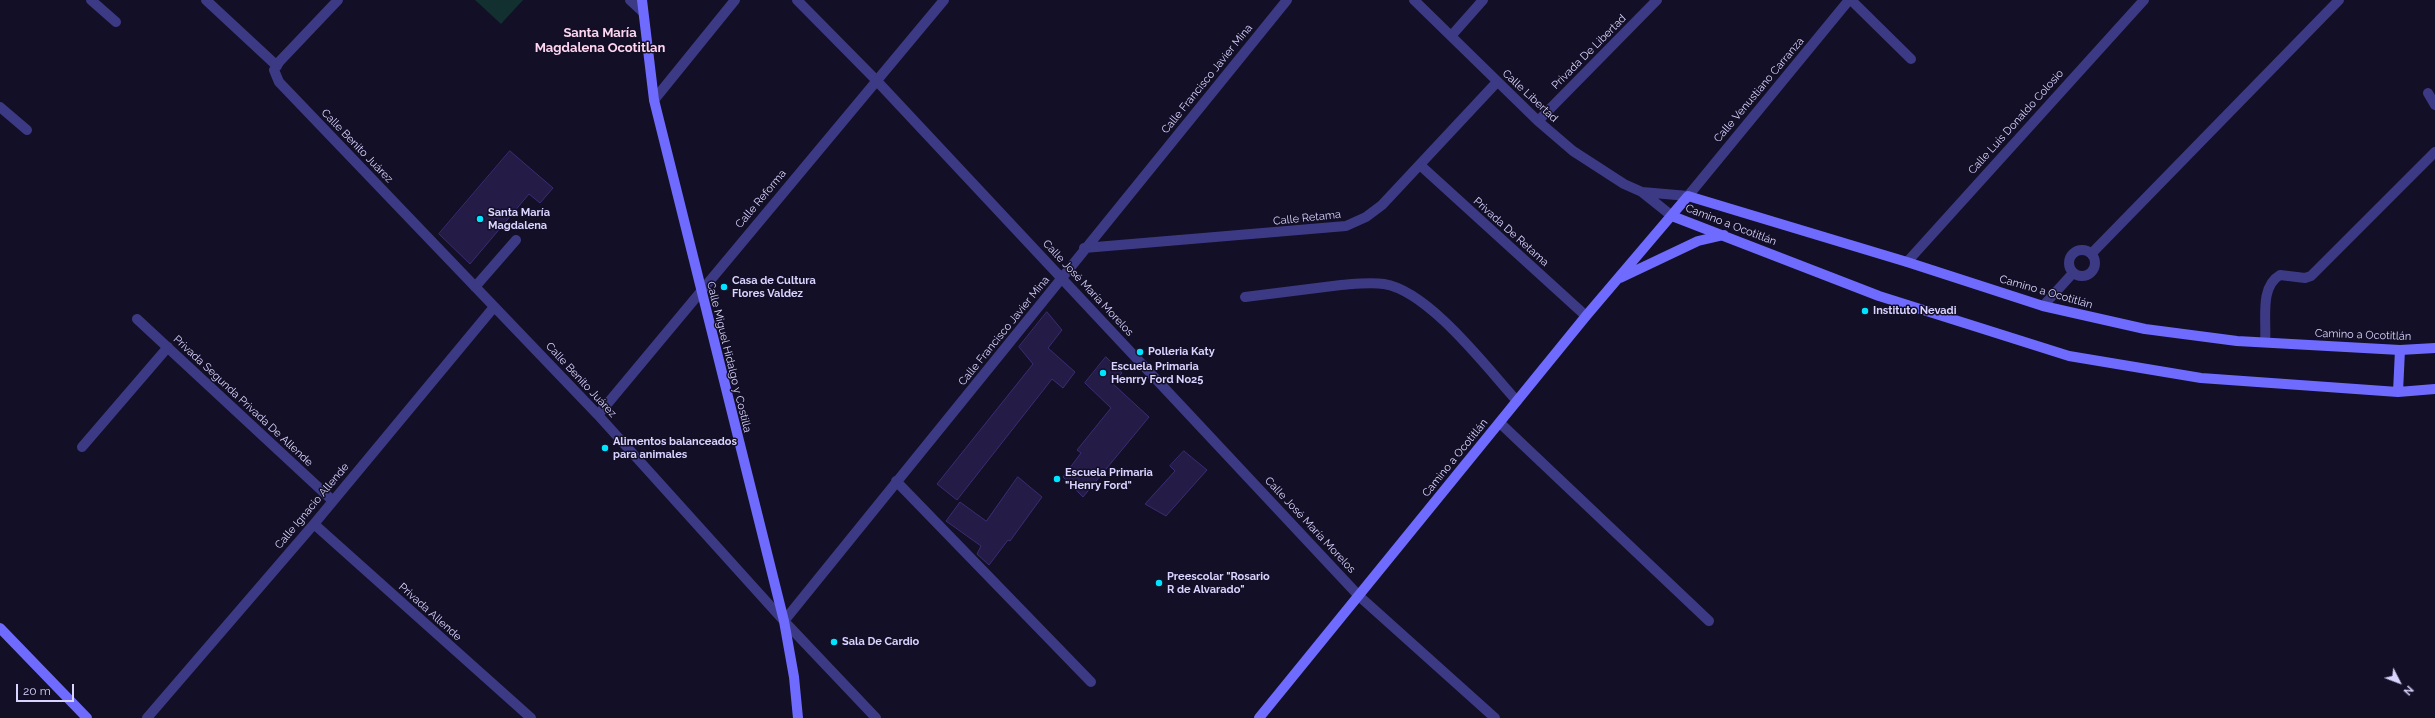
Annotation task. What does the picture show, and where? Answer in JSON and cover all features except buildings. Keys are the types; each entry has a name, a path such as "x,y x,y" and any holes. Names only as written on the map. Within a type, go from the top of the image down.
{"main road":[{"name":"Calle Miguel Hidalgo y Costilla","path":"642,0 654,100 700,290 784,621 794,677 798,718"},
{"name":"Camino a Ocotitlán","path":"1259,718 1360,596 1586,316 1688,196 1907,262 2043,306 2145,329 2237,342 2265,342 2400,350 2435,348"},
{"name":"Camino a Ocotitlán","path":"1672,216 1879,296 2069,356 2201,378 2398,392 2435,389"},
{"path":"1615,281 1698,241 1724,235"},
{"path":"2398,392 2400,350"},
{"path":"0,628 88,718"}],"street":[{"path":"91,0 116,22"},
{"path":"206,0 278,64 338,0"},
{"path":"630,0 643,12"},
{"path":"654,100 734,0"},
{"name":"Calle José María Morelos","path":"797,0 876,80 1360,596 1495,718"},
{"name":"Calle Reforma","path":"598,415 700,290 944,0"},
{"name":"Calle Francisco Javier Mina","path":"784,621 1062,279 1084,248 1287,0"},
{"name":"Calle Libertad","path":"1415,0 1538,121 1591,163 1624,184 1642,192 1672,216"},
{"path":"1452,35 1483,0"},
{"name":"Privada De Libertad","path":"1538,121 1657,0"},
{"path":"1850,0 1911,59"},
{"name":"Calle Venustiano Carranza","path":"1688,196 1850,0"},
{"name":"Calle Luis Donaldo Colosio","path":"1907,262 2144,0"},
{"path":"2092,253 2339,0"},
{"name":"Calle Benito Juárez","path":"278,64 274,70 279,82 598,415 784,621 876,718"},
{"name":"Calle Retama","path":"1084,248 1346,226 1366,217 1382,205 1497,82"},
{"path":"2428,93 2435,105"},
{"path":"0,107 28,130"},
{"path":"2265,342 2266,294 2271,282 2280,275 2305,278 2311,276 2435,152"},
{"name":"Privada De Retama","path":"1420,165 1586,316"},
{"name":"Calle Libertad","path":"1642,192 1688,196"},
{"path":"475,287 516,240"},
{"path":"2084,249 2092,253 2096,260 2094,268 2089,275 2080,276 2073,273 2069,265 2070,257 2076,251 2084,249"},
{"path":"2043,306 2073,273"},
{"path":"1244,297 1349,285 1386,284 1408,294 1429,308 1464,340 1517,401"},
{"name":"Calle Ignacio Allende","path":"147,718 314,524 332,500 494,307"},
{"name":"Privada Segunda Privada De Allende","path":"137,319 332,500"},
{"path":"82,447 168,347"},
{"path":"1500,423 1709,621"},
{"path":"896,482 1091,682"},
{"name":"Privada Allende","path":"314,524 531,718"}],"green space":[{"path":"475,0 523,0 501,24"}],"place":[{"name":"Santa María Magdalena","path":"480,219"},
{"name":"Casa de Cultura Flores Valdez","path":"724,287"},
{"name":"Instituto Nevadi","path":"1865,311"},
{"name":"Polleria Katy","path":"1140,352"},
{"name":"Escuela Primaria Henrry Ford No25","path":"1103,373"},
{"name":"Alimentos balanceados para animales","path":"605,448"},
{"name":"Escuela Primaria \"Henry Ford\"","path":"1057,479"},
{"name":"Preescolar \"Rosario R de Alvarado\"","path":"1159,583"},
{"name":"Sala De Cardio","path":"834,642"}],"district":[{"name":"Santa María Magdalena Ocotitlan","path":"600,40"}]}
